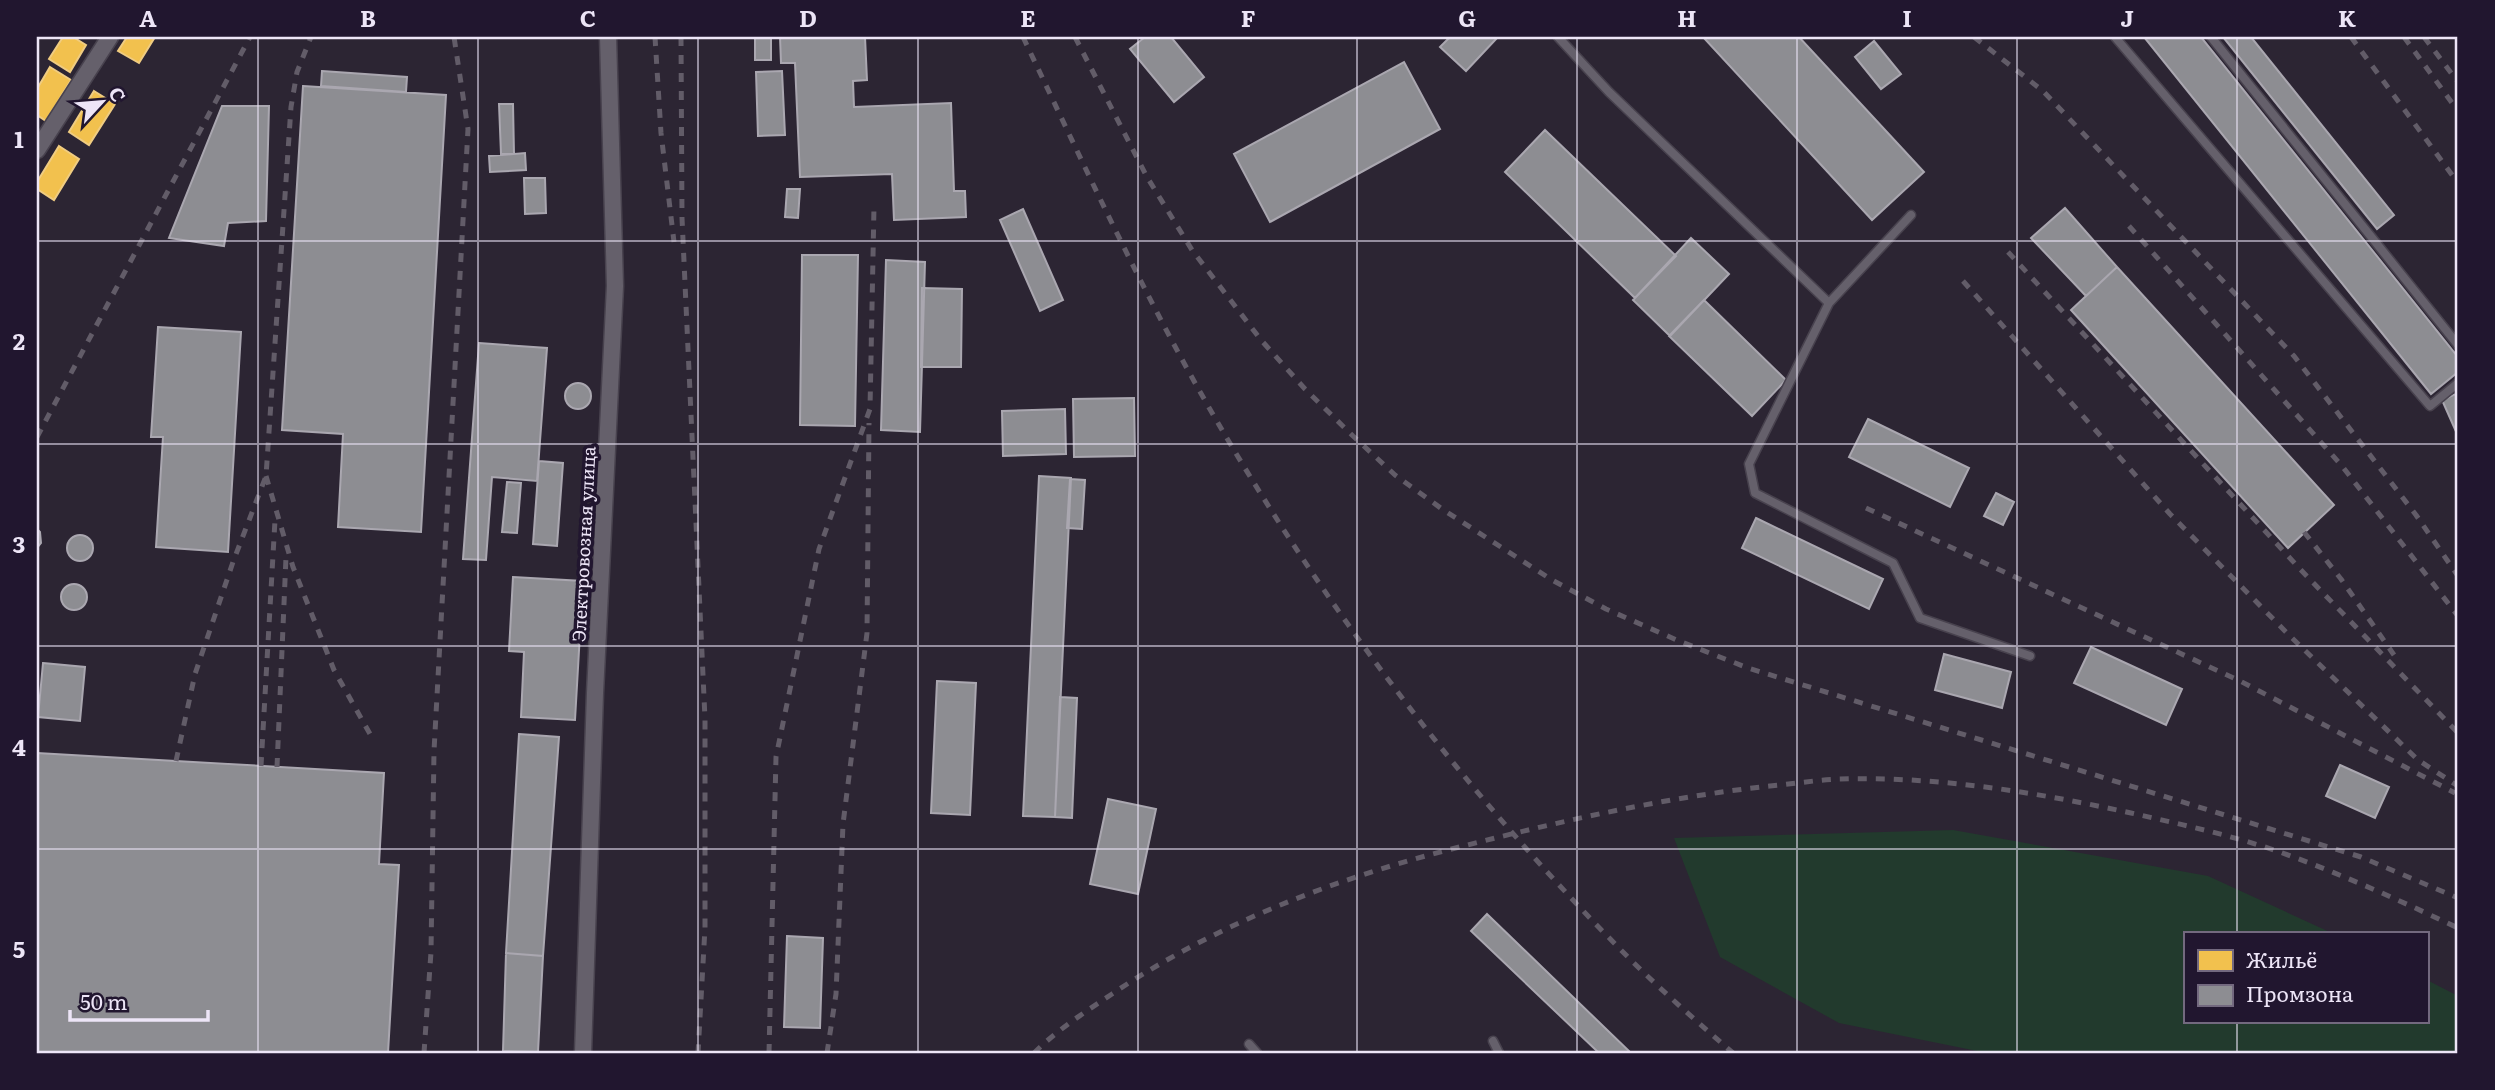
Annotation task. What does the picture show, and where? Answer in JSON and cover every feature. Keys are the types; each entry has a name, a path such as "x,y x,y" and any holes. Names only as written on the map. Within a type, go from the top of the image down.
{"street":[{"path":"37,149 110,37"},
{"name":"Электровозная улица","path":"583,1053 595,692 615,286 608,37"}],"lane":[{"path":"1558,37 1609,92 1829,303"},
{"path":"2115,37 2430,406 2458,383"},
{"path":"2211,37 2458,345"},
{"path":"1911,215 1829,303 1749,464 1755,493 1893,563 1920,618 2030,656"},
{"path":"1493,1041 1499,1053"},
{"path":"1249,1044 1257,1053"}],"green space":[{"path":"1953,830 2208,876 2330,932 2184,932 2184,1024 2428,1024 2428,981 2458,996 2458,1053 1987,1053 1839,1023 1720,957 1674,838"}],"building: Жильё":[{"path":"63,37 73,37 86,45 70,72 49,59"},
{"path":"127,37 155,37 139,63 118,51"},
{"path":"50,67 71,80 46,121 37,115 37,89"},
{"path":"94,91 115,104 89,145 69,132"},
{"path":"59,146 79,159 54,200 37,189 37,182"}],"building: Промзона":[{"path":"755,37 771,37 771,60 755,60"},
{"path":"780,37 865,37 867,80 853,81 854,107 951,103 954,191 965,191 966,217 894,220 892,174 800,177 795,63 781,63"},
{"path":"1145,37 1171,37 1204,77 1174,102 1130,49"},
{"path":"1450,37 1498,37 1466,71 1440,47"},
{"path":"1703,37 1799,37 1924,172 1872,220"},
{"path":"2144,37 2201,37 2458,357 2458,372 2431,394"},
{"path":"2223,37 2251,37 2394,215 2377,229"},
{"path":"1874,41 1901,74 1881,89 1855,57"},
{"path":"1404,62 1440,129 1270,222 1234,154"},
{"path":"322,71 407,77 406,92 321,86"},
{"path":"782,71 785,135 758,136 756,72"},
{"path":"303,86 446,95 421,532 338,527 343,434 282,430"},
{"path":"499,104 513,104 514,154 501,154"},
{"path":"222,106 269,106 266,221 228,223 224,246 169,238"},
{"path":"1545,130 1676,256 1635,298 1505,172"},
{"path":"525,153 526,170 490,172 489,156"},
{"path":"524,178 545,178 546,213 525,214"},
{"path":"787,189 800,189 798,218 785,217"},
{"path":"2065,208 2117,267 2086,296 2031,238"},
{"path":"1023,209 1063,300 1040,311 1000,220"},
{"path":"1691,238 1729,274 1670,336 1633,300"},
{"path":"802,255 858,255 855,426 800,425"},
{"path":"886,260 925,262 920,432 881,430"},
{"path":"2117,267 2334,505 2288,548 2071,310"},
{"path":"922,288 962,289 961,367 921,367"},
{"path":"1704,300 1786,380 1752,416 1669,336"},
{"path":"158,327 241,332 228,552 156,547 163,437 151,437"},
{"path":"479,343 547,348 537,481 492,477 486,560 463,559"},
{"path":"578,383 587,387 591,396 587,405 578,409 569,405 565,396 569,387"},
{"path":"2458,393 2458,436 2442,400"},
{"path":"1134,398 1135,456 1074,457 1073,399"},
{"path":"1065,409 1066,454 1003,456 1002,411"},
{"path":"1868,419 1969,468 1950,507 1849,457"},
{"path":"539,461 563,463 557,546 533,544"},
{"path":"1039,476 1071,478 1055,817 1023,816"},
{"path":"1070,479 1085,480 1082,529 1067,528"},
{"path":"507,482 521,483 517,533 502,532"},
{"path":"1996,493 2014,502 2003,525 1984,516"},
{"path":"1756,518 1883,579 1869,609 1742,548"},
{"path":"37,529 41,543 37,548"},
{"path":"80,535 89,539 93,548 89,557 80,561 71,557 67,548 71,539"},
{"path":"513,577 583,581 575,720 521,717 524,652 509,651"},
{"path":"74,584 83,588 87,597 83,606 74,610 65,606 61,597 65,588"},
{"path":"2091,647 2182,689 2166,725 2074,683"},
{"path":"1944,654 2011,672 2002,708 1935,690"},
{"path":"43,663 85,667 80,721 38,717"},
{"path":"937,681 976,683 970,815 931,813"},
{"path":"1060,697 1077,698 1072,818 1055,817"},
{"path":"519,734 559,737 543,956 506,953"},
{"path":"37,753 384,773 379,864 399,865 388,1053 37,1053"},
{"path":"2340,765 2389,787 2375,818 2326,796"},
{"path":"1108,799 1156,809 1138,894 1090,884"},
{"path":"1487,914 1631,1053 1599,1053 1471,931"},
{"path":"787,936 823,938 820,1028 784,1027"},
{"path":"506,953 543,956 538,1052 503,1051"},
{"path":"503,1051 538,1052 502,1053"}],"railway":[{"path":"37,437 250,37"},
{"path":"176,761 195,674 266,476 291,107 297,72 311,37"},
{"path":"424,1053 431,952 434,751 468,129 454,37"},
{"path":"655,37 661,133 674,242"},
{"path":"681,37 682,218 705,719 705,928 698,1053"},
{"path":"1023,37 1121,242 1184,363 1277,520 1328,596 1437,742 1555,881 1618,947 1733,1053"},
{"path":"1075,37 1147,177 1192,250 1261,340 1305,389 1395,475 1442,509 1552,580 1606,609 1748,668 2361,857 2458,898"},
{"path":"1974,37 2043,91 2294,356 2416,515 2458,576"},
{"path":"2351,37 2458,183"},
{"path":"2404,37 2458,111"},
{"path":"2424,37 2458,82"},
{"path":"769,1053 776,757 819,549 870,409 874,206"},
{"path":"2129,226 2342,466 2458,616"},
{"path":"2008,252 2300,569 2458,733"},
{"path":"1963,281 2170,514 2418,760 2458,786"},
{"path":"827,1053 836,994 843,824 867,633 869,423"},
{"path":"266,476 293,567 334,670 370,734"},
{"path":"1866,508 2240,681 2455,793"},
{"path":"261,766 275,520"},
{"path":"2304,532 2341,579 2394,655"},
{"path":"277,767 286,557"},
{"path":"1034,1053 1092,1008 1190,947 1272,909 1357,877 1444,851 1606,812 1688,797 1821,780 1912,780 1985,787 2058,798 2168,821 2300,859 2458,928"}]}
